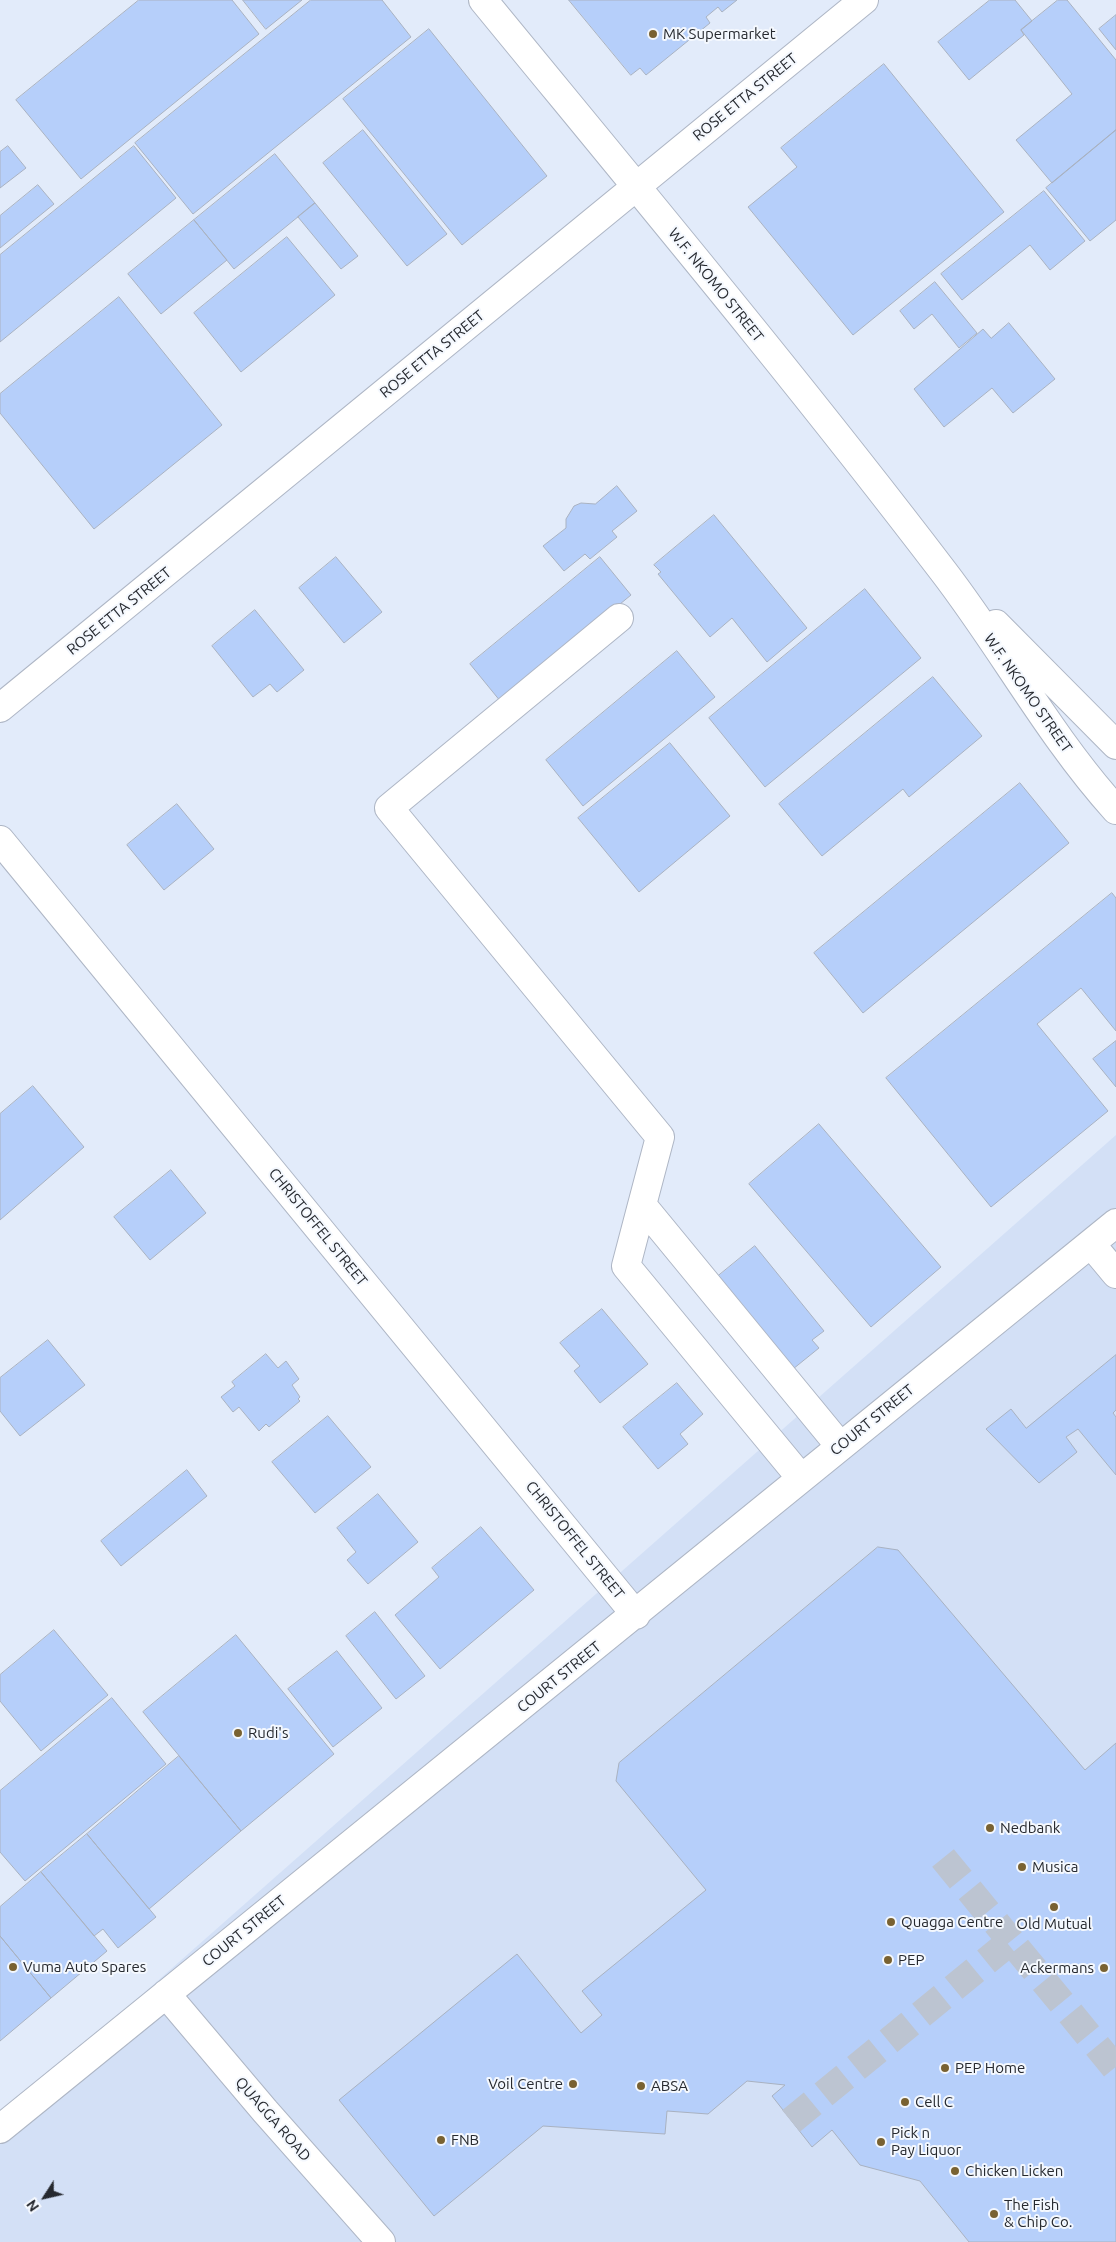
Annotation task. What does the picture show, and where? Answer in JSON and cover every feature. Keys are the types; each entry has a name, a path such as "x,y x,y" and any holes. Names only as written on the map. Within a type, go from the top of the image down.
{"street":[{"name":"W.F. NKOMO STREET","path":"483,0 636,187 945,573 1090,781 1116,810"},
{"name":"ROSE ETTA STREET","path":"0,708 864,0"},
{"name":"W.F. NKOMO STREET","path":"945,573 1116,745"},
{"path":"619,618 389,808 660,1137 626,1266 800,1478"},
{"name":"CHRISTOFFEL STREET","path":"0,840 636,1615"},
{"path":"642,1205 840,1446"},
{"name":"COURT STREET","path":"0,2129 636,1615 800,1478 1116,1223"},
{"path":"1091,1244 1116,1274"},
{"name":"QUAGGA ROAD","path":"166,1994 265,2111 381,2242"}],"shaded area":[{"path":"1116,1135 1116,2242 0,2242 0,2120"}],"building":[{"path":"139,0 232,0 259,34 81,179 16,100"},
{"path":"243,0 302,0 266,29"},
{"path":"311,0 382,0 411,37 193,214 135,143"},
{"path":"569,0 737,0 722,12 718,7 706,17 710,23 646,75 640,68 631,75"},
{"path":"990,0 1015,0 1032,21 1021,30 1024,35 969,80 938,42"},
{"path":"1058,0 1067,0 1116,60 1116,130 1052,183 1016,140 1072,94 1021,30"},
{"path":"1116,15 1116,50 1099,29"},
{"path":"429,29 547,176 462,245 343,99"},
{"path":"884,64 1004,212 853,335 748,207 797,167 781,148"},
{"path":"363,130 447,234 407,266 323,163"},
{"path":"1116,130 1116,220 1090,241 1046,188"},
{"path":"8,146 26,168 0,188 0,152"},
{"path":"134,146 176,198 0,342 0,255"},
{"path":"275,154 315,203 234,269 194,220"},
{"path":"38,185 54,204 0,248 0,216"},
{"path":"1044,191 1085,241 1050,270 1030,245 962,300 941,274"},
{"path":"315,203 358,256 341,269 298,217"},
{"path":"194,220 227,260 161,314 128,274"},
{"path":"287,237 335,295 241,372 194,313"},
{"path":"935,282 977,333 959,348 932,314 914,329 900,311"},
{"path":"119,297 222,425 94,529 0,413 0,394"},
{"path":"1009,323 1055,379 1013,413 992,388 944,427 914,389 983,329 991,338"},
{"path":"617,486 637,511 612,531 617,537 590,559 585,554 564,571 543,546 566,528 566,519 574,506 581,503 595,504"},
{"path":"714,515 807,628 767,662 732,618 710,637 658,574 661,572 654,565"},
{"path":"336,557 382,612 344,643 299,588"},
{"path":"600,557 631,595 501,702 470,664"},
{"path":"865,589 921,658 765,787 709,718"},
{"path":"255,610 304,670 277,692 270,684 253,697 212,646"},
{"path":"677,651 715,697 583,806 546,760"},
{"path":"933,677 982,736 909,797 903,789 822,856 779,804"},
{"path":"670,743 730,816 639,892 578,818"},
{"path":"1020,783 1069,843 863,1013 814,953"},
{"path":"177,804 214,849 164,890 127,845"},
{"path":"1112,893 1116,898 1116,1031 1081,988 1037,1024 1108,1111 991,1207 886,1078"},
{"path":"1116,1041 1116,1087 1093,1059"},
{"path":"33,1086 84,1147 0,1220 0,1114"},
{"path":"819,1124 941,1267 871,1327 749,1184"},
{"path":"171,1170 206,1213 150,1260 114,1217"},
{"path":"755,1246 824,1331 812,1340 819,1348 793,1369 717,1277"},
{"path":"602,1309 648,1364 600,1403 574,1371 580,1366 560,1343"},
{"path":"48,1340 85,1385 20,1436 0,1411 0,1378"},
{"path":"266,1354 278,1368 286,1361 299,1379 292,1385 300,1397 298,1399 300,1401 269,1427 266,1424 259,1431 239,1407 233,1412 221,1397 235,1386 232,1382"},
{"path":"1116,1355 1116,1410 1113,1413 1116,1417 1116,1475 1078,1429 1066,1437 1077,1452 1039,1483 986,1429 1011,1409 1026,1428"},
{"path":"677,1383 703,1414 680,1434 688,1444 658,1469 623,1427"},
{"path":"328,1416 371,1467 315,1513 272,1462"},
{"path":"187,1470 207,1496 121,1566 101,1541"},
{"path":"378,1494 418,1542 368,1584 347,1560 356,1552 337,1528"},
{"path":"481,1527 534,1590 440,1669 395,1615 439,1577 432,1568"},
{"name":"Quagga Centre","path":"878,1547 898,1550 1085,1770 1116,1743 1116,2242 969,2242 920,2181 860,2165 832,2130 812,2147 772,2096 785,2085 747,2081 708,2114 667,2111 665,2134 543,2126 434,2216 339,2100 517,1954 581,2033 602,2015 582,1991 706,1890 616,1781 619,1763"},
{"path":"375,1612 425,1676 396,1699 346,1636"},
{"path":"54,1630 108,1695 41,1751 0,1701 0,1675"},
{"name":"Rudi's","path":"236,1635 334,1754 241,1831 143,1712"},
{"path":"337,1651 382,1708 333,1747 288,1689"},
{"path":"112,1698 166,1764 25,1881 0,1852 0,1791"},
{"path":"179,1756 241,1831 149,1909 87,1834"},
{"path":"87,1834 156,1917 118,1948 103,1929 94,1936 41,1872"},
{"path":"41,1872 107,1951 51,1998 0,1936 0,1907"},
{"name":"Vuma Auto Spares","path":"0,1936 51,1998 0,2041"}],"tunnel":[{"path":"943,1858 1011,1941"},
{"path":"791,2121 1011,1941 1116,2069"}],"place":[{"name":"MK Supermarket","path":"653,34"},
{"name":"Rudi's","path":"238,1733"},
{"name":"Nedbank","path":"990,1828"},
{"name":"Musica","path":"1022,1867"},
{"name":"Old Mutual","path":"1054,1907"},
{"name":"Quagga Centre","path":"891,1922"},
{"name":"PEP","path":"888,1960"},
{"name":"Vuma Auto Spares","path":"13,1967"},
{"name":"Ackermans","path":"1104,1968"},
{"name":"PEP Home","path":"945,2068"},
{"name":"Voil Centre","path":"573,2084"},
{"name":"ABSA","path":"641,2086"},
{"name":"Cell C","path":"905,2102"},
{"name":"FNB","path":"441,2140"},
{"name":"Pick n Pay Liquor","path":"881,2142"},
{"name":"Chicken Licken","path":"955,2171"},
{"name":"The Fish & Chip Co.","path":"994,2214"}]}
